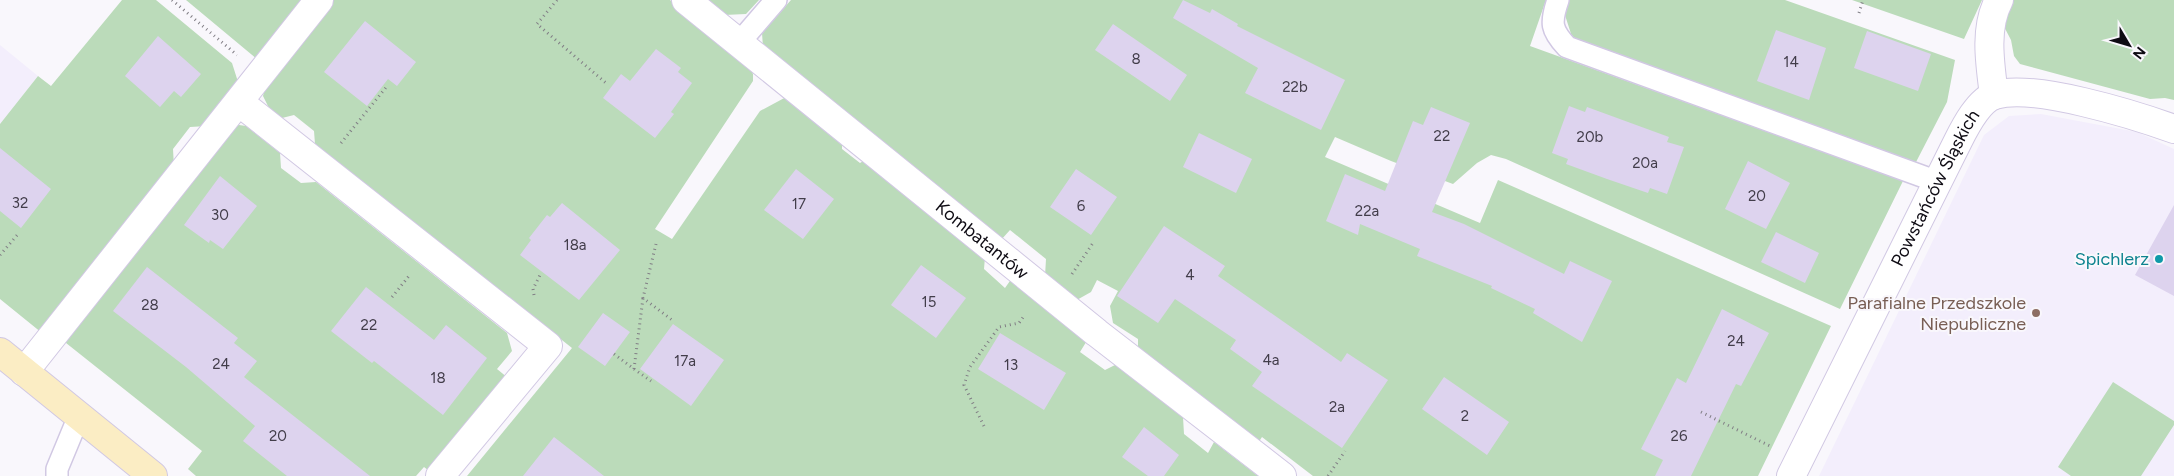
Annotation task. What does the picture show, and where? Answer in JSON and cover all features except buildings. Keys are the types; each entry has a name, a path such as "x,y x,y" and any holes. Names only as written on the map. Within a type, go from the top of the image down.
{"street":[{"path":"24,372 320,0"},
{"name":"Kombatantów","path":"686,0 1097,333 1282,476"},
{"name":"Powstańców Śląskich","path":"1994,95 1989,58 1990,38 1996,6 1999,0"},
{"name":"Powstańców Śląskich","path":"1795,468 1967,124 1977,109 1994,95 2024,92 2074,100 2147,119 2174,129"},
{"path":"239,102 548,346 440,476"},
{"path":"0,352 153,476"}],"lane":[{"path":"738,44 776,0"},
{"path":"1558,0 1552,16 1555,33 1567,47 1938,182"},
{"path":"57,476 57,469 79,416"}],"path":[{"path":"172,0 261,74"},
{"path":"557,0 537,24 608,84"},
{"path":"1859,13 1863,0"},
{"path":"321,167 388,85"},
{"path":"0,255 19,233"},
{"path":"634,369 644,298 656,244"},
{"path":"644,298 672,320"},
{"path":"984,426 964,385 970,367 999,327"},
{"path":"614,354 650,381"},
{"path":"1701,412 1795,468"},
{"path":"1328,476 1345,451"}],"shaded area":[{"path":"0,45 38,76 0,124"},
{"name":"Parafialne Przedszkole Niepubliczne","path":"2041,114 2137,132 2174,149 2174,476 1819,476 1984,135 2009,116"}],"green space":[{"path":"122,0 156,0 232,63 239,85 207,126 190,127 173,149 174,167 42,333 0,299 0,124 38,76 51,86"},
{"path":"186,0 307,0 258,60"},
{"path":"333,0 670,0 748,65 753,74 753,81 655,229 672,239 760,111 788,96 842,138 842,149 860,163 867,159 985,257 984,269 1005,288 1012,278 1088,339 1080,352 1105,370 1117,364 1183,417 1184,434 1208,453 1214,442 1258,476 467,476 572,348 315,144 314,131 294,115 282,118 269,108 263,96 266,84"},
{"path":"706,0 759,0 746,14 724,15"},
{"path":"791,0 1546,0 1530,46 1903,181 1840,309 1506,159 1491,155 1477,163 1453,184 1391,161 1335,137 1325,157 1480,223 1498,180 1831,326 1758,476 1313,476 1262,437 1258,443 1138,350 1138,339 1113,323 1110,306 1118,291 1097,280 1091,292 1075,301 1045,276 1046,259 1010,230 1001,240 763,47 762,33"},
{"path":"1566,0 1785,0 1955,60 1947,102 1915,164 1573,40 1563,9"},
{"path":"1852,0 1982,0 1964,39"},
{"path":"2008,0 2174,0 2174,100 2165,98 2150,99 2020,64 2014,56 2011,40 2000,19"},
{"path":"239,125 246,126 280,153 281,168 301,183 316,182 507,333 512,351 497,369 508,378 433,474 424,467 416,476 196,476 188,469 202,451 61,339 229,128"},
{"path":"2113,382 2174,421 2174,425 2141,476 2071,476 2058,467"}],"place":[{"name":"Spichlerz","path":"2159,259"},
{"name":"Parafialne Przedszkole Niepubliczne","path":"2036,313"}]}
